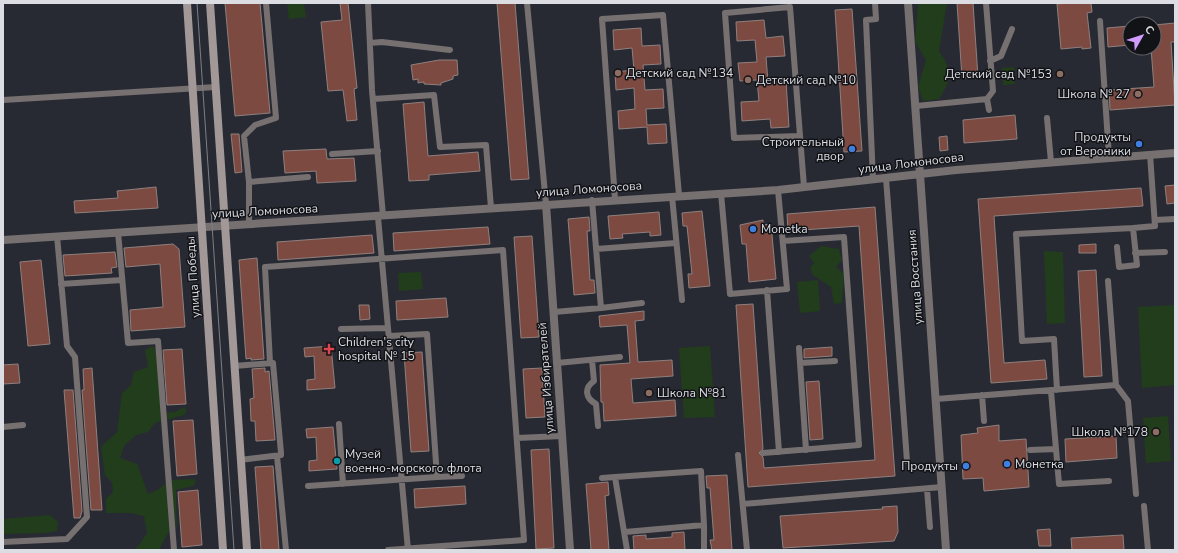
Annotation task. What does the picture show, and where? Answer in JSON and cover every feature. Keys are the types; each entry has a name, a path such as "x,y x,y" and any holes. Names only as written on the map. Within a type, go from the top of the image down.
{"main road":[{"name":"улица Победы","path":"187,3 194,88 201,226 223,550"},
{"path":"210,3 247,550"}],"street":[{"name":"улица Восстания","path":"908,3 946,550"},
{"name":"улица Ломоносова","path":"3,240 201,226 381,216 592,200 778,190 920,174 1051,162 1175,153"},
{"name":"улица Избирателей","path":"546,204 570,550"}],"lane":[{"path":"249,224 249,182 244,136 255,125 276,118 266,3"},
{"path":"368,3 373,99 378,150 382,259 408,549"},
{"path":"527,3 546,204"},
{"path":"873,180 866,20 876,19 875,3"},
{"path":"986,3 993,91 987,99 989,110"},
{"path":"799,136 734,138 725,13 790,7 804,187"},
{"path":"615,199 602,19 663,15 676,196 676,243 682,300"},
{"path":"1100,21 1109,158"},
{"path":"990,61 1001,56 1012,29"},
{"path":"370,43 382,42 450,50"},
{"path":"3,100 216,87"},
{"path":"373,99 434,95 440,147 486,145 492,208"},
{"path":"916,106 987,99"},
{"path":"1047,118 1051,162"},
{"path":"332,154 378,150"},
{"path":"1109,481 1059,484 1056,449 1054,339 1022,341 1016,234 1155,226 1150,154"},
{"path":"249,182 308,177"},
{"path":"886,178 907,461"},
{"path":"722,193 730,294 787,289 778,190"},
{"path":"592,200 601,308"},
{"path":"1155,220 1175,219"},
{"path":"1117,247 1119,267 1136,266 1133,228"},
{"path":"118,232 128,343 158,341 174,550"},
{"path":"3,542 67,539 87,517 75,357 67,346 56,236"},
{"path":"763,453 859,445 844,237 783,241"},
{"path":"596,249 676,243"},
{"path":"240,460 281,455 273,363 270,363 265,267 503,250 524,540 388,550"},
{"path":"1135,253 1164,252"},
{"path":"61,284 122,280"},
{"path":"1108,281 1116,385 1128,401 1136,494"},
{"path":"767,290 779,452"},
{"path":"554,312 642,303"},
{"path":"341,330 388,328"},
{"path":"389,336 427,334 437,477"},
{"path":"799,348 806,450"},
{"path":"557,363 620,357"},
{"path":"592,360 594,381 587,388 587,392 591,401 596,404 598,426"},
{"path":"800,363 835,361"},
{"path":"234,366 270,363"},
{"path":"936,399 1116,385"},
{"path":"982,395 984,421"},
{"path":"339,424 343,484"},
{"path":"3,426 23,425"},
{"path":"517,438 562,436"},
{"path":"1030,450 1056,449"},
{"path":"738,455 744,504 747,550"},
{"path":"277,456 286,550"},
{"path":"602,478 700,471 704,525 704,550"},
{"path":"308,486 462,476"},
{"path":"615,477 616,492 625,532 627,550"},
{"path":"744,504 942,487"},
{"path":"927,489 930,527"},
{"path":"1144,506 1148,550"},
{"path":"625,532 704,525"}],"green space":[{"path":"287,3 304,3 306,17 289,19"},
{"path":"918,3 947,3 939,51 947,64 949,75 946,86 939,99 923,101 918,87 926,60 915,42"},
{"path":"1014,67 1015,84 1003,85 1002,68"},
{"path":"821,246 839,249 842,260 836,267 844,274 842,303 834,304 831,287 813,275 810,268 814,263 809,256"},
{"path":"1044,251 1063,252 1065,323 1047,324"},
{"path":"421,272 423,289 399,291 398,273"},
{"path":"818,280 820,311 800,313 797,282"},
{"path":"1175,305 1175,385 1142,388 1138,307"},
{"path":"152,346 156,350 164,413 175,412 184,407 187,411 184,415 155,423 148,432 136,435 124,446 120,458 137,464 148,494 159,489 169,480 194,479 196,482 193,486 176,490 177,526 169,531 159,550 133,550 139,545 147,533 144,516 131,513 106,513 106,499 113,492 112,482 105,475 101,447 117,432 122,393 131,385 134,372 148,367 145,350"},
{"path":"710,346 715,417 684,418 679,348"},
{"path":"1168,416 1171,461 1146,463 1143,418"},
{"path":"50,515 58,522 57,531 44,533 3,534 3,519"}],"building":[{"path":"225,3 260,3 270,113 235,116"},
{"path":"340,3 348,3 357,88 354,89 357,120 347,121 343,90 328,91 321,22 342,20"},
{"path":"497,3 515,3 529,179 511,180"},
{"path":"957,3 973,3 978,77 962,78"},
{"path":"1091,3 1092,12 1087,13 1091,48 1082,49 1082,47 1061,49 1057,4"},
{"path":"852,9 862,151 844,152 835,10"},
{"path":"764,20 766,38 783,36 785,56 766,57 768,82 786,81 789,127 771,128 770,119 742,121 741,102 759,101 757,80 740,81 738,63 757,62 755,40 737,41 736,22"},
{"path":"1175,23 1175,42 1171,42 1175,105 1110,110 1109,90 1154,87 1152,56 1162,56 1162,24"},
{"path":"1122,27 1122,46 1108,47 1107,28"},
{"path":"641,28 642,46 660,45 661,64 643,65 645,90 663,89 664,108 646,109 647,125 666,124 667,143 648,144 647,127 619,129 618,111 635,109 634,88 616,90 615,72 634,70 632,48 614,50 613,30"},
{"path":"439,60 457,60 458,75 453,76 453,79 441,83 441,85 424,84 424,82 418,83 418,79 413,80 411,65"},
{"path":"424,102 428,156 478,152 480,171 429,175 429,180 409,181 403,104"},
{"path":"1015,115 1017,139 964,143 963,120"},
{"path":"231,134 239,134 242,172 235,173"},
{"path":"947,136 948,150 940,151 939,137"},
{"path":"326,149 327,159 354,158 356,181 317,183 316,171 285,173 283,151"},
{"path":"1175,185 1175,203 1167,204 1165,186"},
{"path":"156,187 158,208 75,213 74,201 118,198 117,191"},
{"path":"1141,188 1143,206 994,216 1004,363 1045,360 1047,379 991,383 978,199"},
{"path":"875,207 895,476 748,487 736,305 753,304 763,449 759,453 763,457 764,468 875,460 859,226 788,231 787,214"},
{"path":"702,211 710,286 689,288 688,274 692,274 687,226 683,226 682,213"},
{"path":"659,212 661,235 650,236 650,232 622,234 623,238 610,239 608,216"},
{"path":"589,217 590,231 587,231 590,280 594,280 595,293 574,295 568,219"},
{"path":"763,220 763,225 771,224 776,279 749,282 746,244 742,244 740,225"},
{"path":"488,227 490,244 394,251 393,233"},
{"path":"372,235 374,253 278,260 277,242"},
{"path":"532,236 539,337 521,338 514,237"},
{"path":"173,244 179,249 185,327 131,331 130,310 163,307 160,264 126,267 124,248"},
{"path":"1096,244 1096,253 1079,253 1079,245"},
{"path":"115,252 117,267 111,268 112,273 65,276 63,255"},
{"path":"257,258 264,359 251,360 251,358 246,359 239,260"},
{"path":"41,260 50,344 28,346 20,262"},
{"path":"1096,270 1102,376 1084,377 1078,271"},
{"path":"446,298 448,317 397,320 396,301"},
{"path":"359,305 369,305 370,319 360,320"},
{"path":"644,311 644,320 635,321 638,362 672,360 673,376 631,379 633,403 675,400 676,416 604,421 603,402 601,402 600,365 630,363 627,325 600,327 599,316"},
{"path":"331,346 335,388 307,390 307,380 315,379 314,356 305,357 304,348"},
{"path":"832,347 832,356 804,358 804,349"},
{"path":"182,349 186,404 167,405 163,350"},
{"path":"422,352 429,451 411,452 404,353"},
{"path":"18,364 20,383 3,384 3,365"},
{"path":"92,368 102,510 91,510 82,390 84,390 83,369"},
{"path":"265,368 265,372 269,371 275,440 256,441 255,421 251,421 250,399 254,398 252,369"},
{"path":"542,368 545,417 526,418 523,369"},
{"path":"819,381 823,439 810,440 806,382"},
{"path":"64,390 73,390 82,511 80,518 74,518"},
{"path":"193,420 197,474 177,476 173,421"},
{"path":"999,425 999,441 1026,439 1029,487 984,491 983,478 963,479 961,435 978,433 977,428"},
{"path":"333,427 337,469 309,471 309,461 317,460 316,437 307,438 306,429"},
{"path":"1116,436 1117,458 1066,462 1065,439"},
{"path":"549,449 554,548 536,549 531,450"},
{"path":"273,466 279,550 261,550 255,467"},
{"path":"727,475 732,550 712,550 710,540 714,540 710,488 707,488 706,476"},
{"path":"608,482 609,495 605,496 609,550 591,550 586,484"},
{"path":"465,486 466,504 415,508 414,489"},
{"path":"198,490 202,545 182,547 178,492"},
{"path":"897,506 898,532 894,541 783,548 780,516 883,509 882,507"},
{"path":"1050,529 1051,546 1039,546 1037,530"},
{"path":"684,532 685,550 634,550 633,536 646,535 646,539 672,537 672,533"},
{"path":"1123,535 1124,550 1072,550 1071,538"}],"tram line":[{"path":"197,3 234,550"}],"place":[{"name":"Детский сад №134","path":"618,73"},
{"name":"Детский сад №153","path":"1060,74"},
{"name":"Детский сад №10","path":"748,80"},
{"name":"Школа № 27","path":"1138,94"},
{"name":"Продукты от Вероники","path":"1139,144"},
{"name":"Строительный двор","path":"852,149"},
{"name":"Monetka","path":"753,229"},
{"name":"Children's city hospital № 15","path":"329,349"},
{"name":"Школа №81","path":"649,393"},
{"name":"Школа №178","path":"1156,432"},
{"name":"Музей военно-морского флота","path":"337,461"},
{"name":"Монетка","path":"1007,464"},
{"name":"Продукты","path":"966,466"}]}
